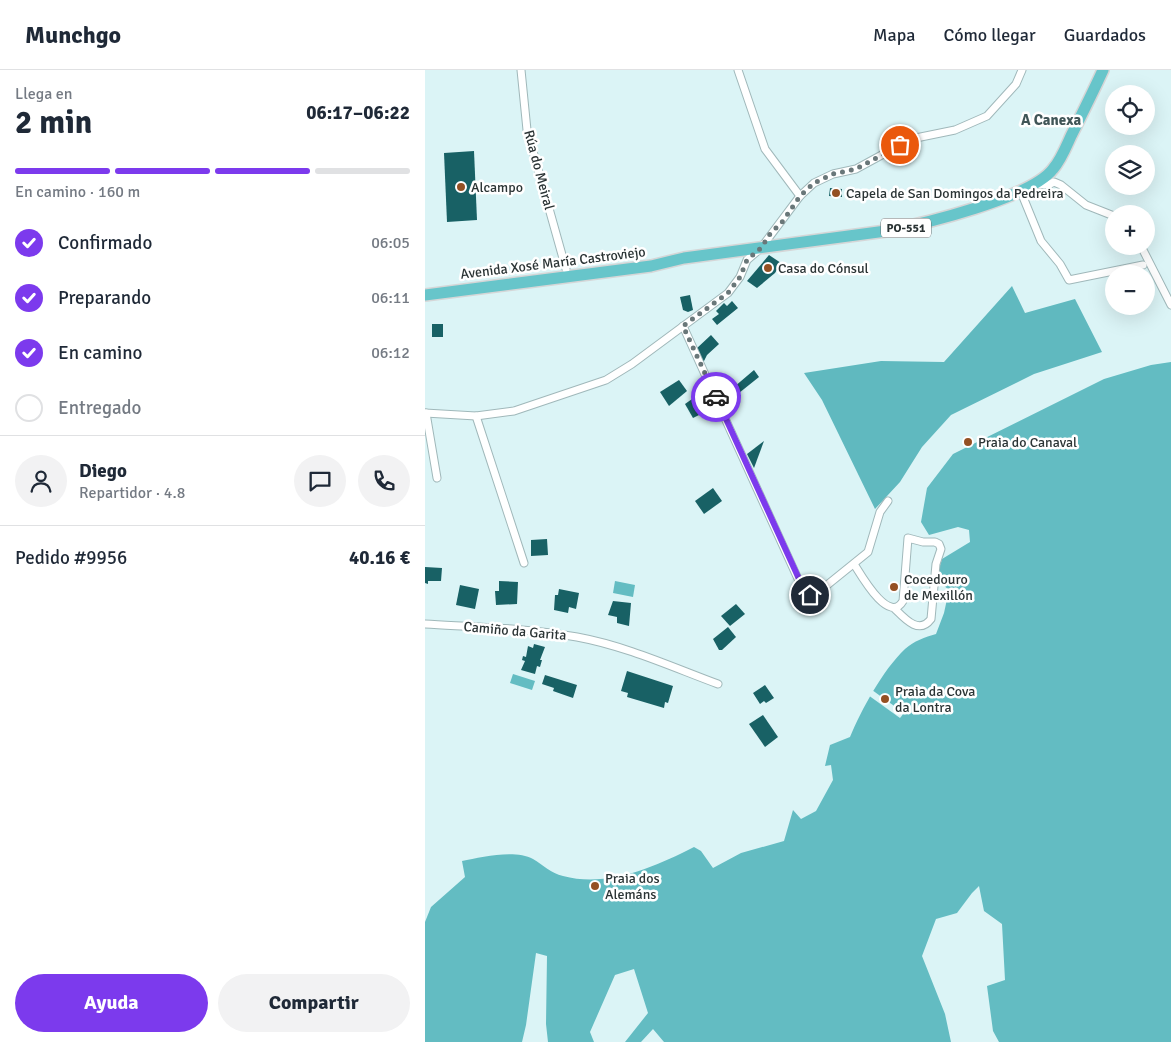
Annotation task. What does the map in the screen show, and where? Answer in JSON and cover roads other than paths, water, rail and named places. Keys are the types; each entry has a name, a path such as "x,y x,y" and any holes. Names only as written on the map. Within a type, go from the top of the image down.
{"main road":[{"name":"PO-551","path":"1039,182 1054,169 1103,70"},
{"name":"Avenida Xosé María Castroviejo","path":"425,289 499,282 577,272 595,269 603,265 647,259 684,258 910,227 1021,192 1039,182"},
{"name":"Avenida Xosé María Castroviejo","path":"425,295 550,273 651,266 684,258"}],"street":[{"name":"Rúa do Meiral","path":"521,70 527,130 567,273"},
{"path":"738,70 765,150 800,196"},
{"path":"437,478 425,413 477,416 514,411 606,380 632,364 728,293 740,277 747,260 761,248 800,196 814,183 833,174 856,169 911,139 955,130 987,116 1016,84 1022,70"},
{"path":"1039,182 1048,185 1054,182 1061,185 1085,206 1105,213"},
{"path":"1021,192 1041,241 1060,264 1069,280 1105,273"},
{"path":"1146,255 1171,305"},
{"path":"683,326 805,592 810,595 817,594 868,552 880,512 888,501"},
{"path":"477,416 524,563"},
{"path":"854,564 866,583 889,608 895,609 906,621 919,626 927,624 931,619 936,564 941,549 939,544 909,538 903,601 895,609"},
{"name":"Camiño da Garita","path":"425,624 526,630 578,638 630,651 718,684"}],"place":[{"name":"Alcampo","path":"461,187"},
{"name":"Capela de San Domingos da Pedreira","path":"836,193"},
{"name":"Casa do Cónsul","path":"768,268"},
{"name":"Praia do Canaval","path":"968,442"},
{"name":"Cocedouro de Mexillón","path":"894,587"},
{"name":"Praia da Cova da Lontra","path":"885,699"},
{"name":"Praia dos Alemáns","path":"595,886"}],"district":[{"name":"A Canexa","path":"1051,120"}]}
